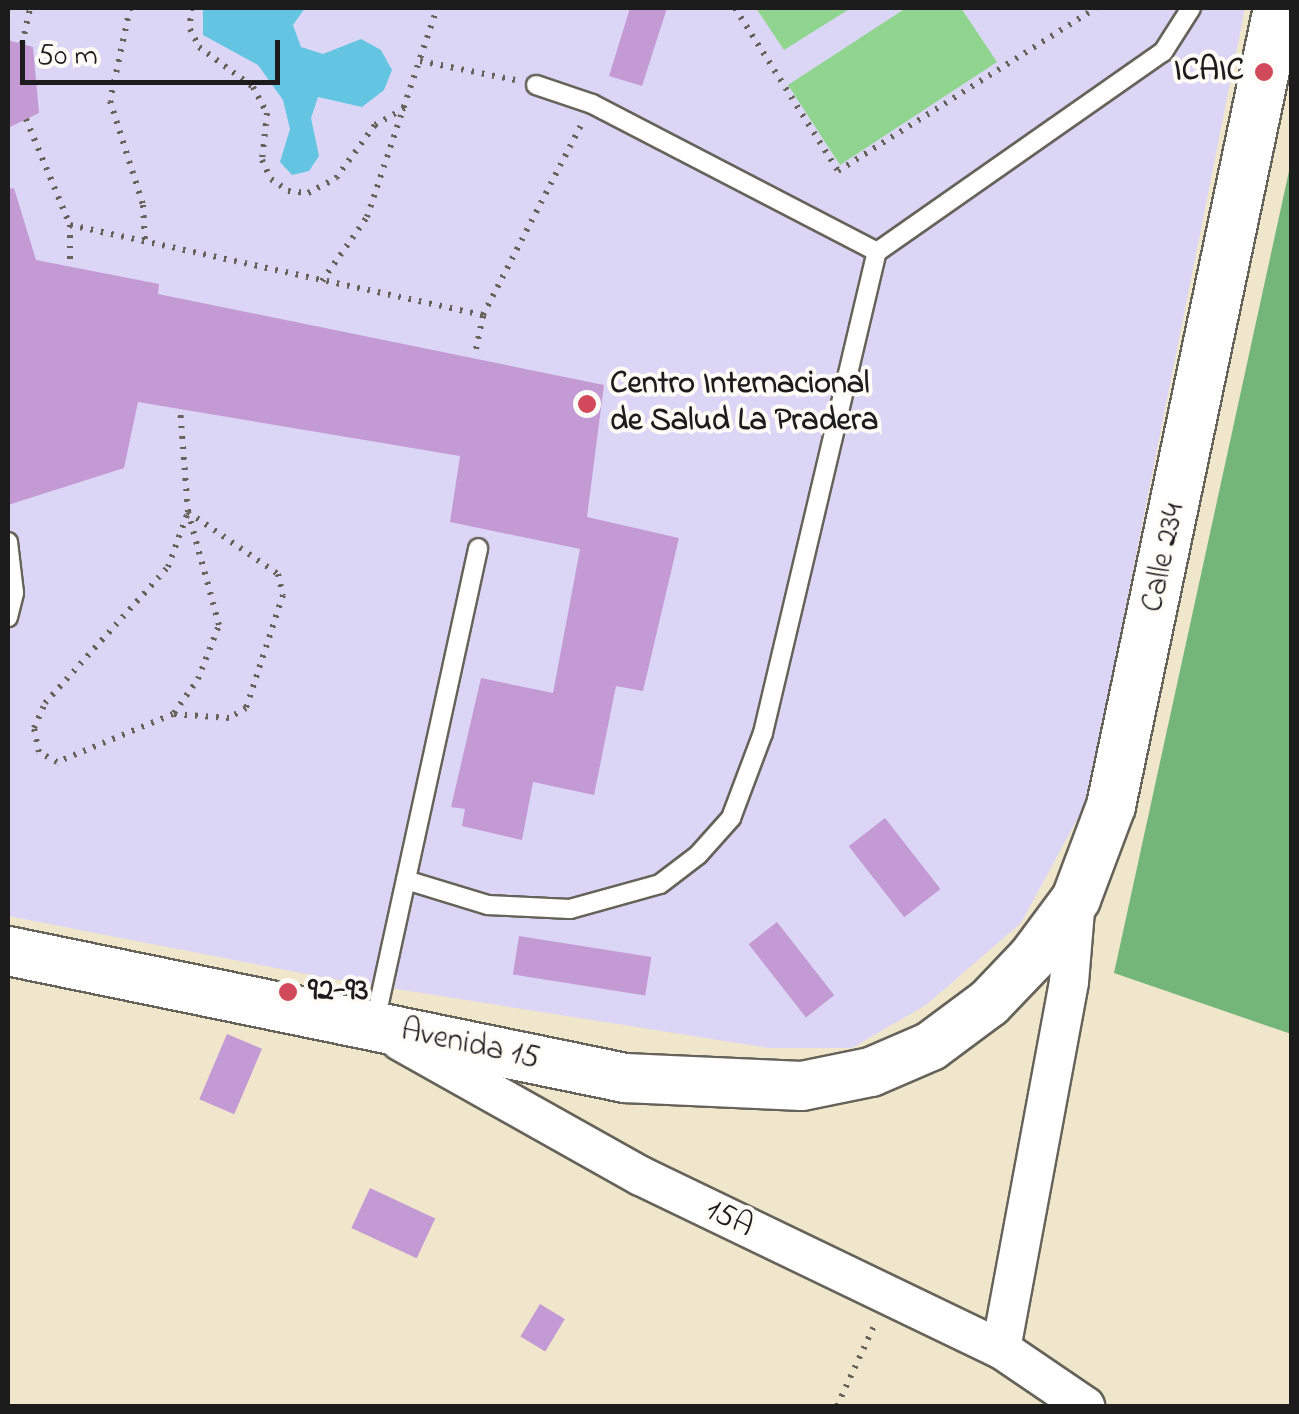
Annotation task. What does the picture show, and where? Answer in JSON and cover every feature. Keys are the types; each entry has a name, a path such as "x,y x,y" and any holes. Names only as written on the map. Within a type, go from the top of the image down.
{"street":[{"name":"Calle 234","path":"931,1046 989,1003 1076,899 1111,806 1282,12"},
{"path":"1001,1349 1069,982 1076,899"},
{"name":"Avenida 15","path":"8,951 624,1078 718,1087 836,1079 871,1072 931,1046"},
{"name":"15A","path":"374,1026 641,1176 1001,1349 1085,1406"}],"lane":[{"path":"406,880 488,905 570,909 660,884 730,818 763,733 877,252 1163,52 1191,8"},
{"path":"536,84 592,104 877,252"},
{"path":"8,542 14,593 8,617"},
{"path":"374,1026 478,548"}],"path":[{"path":"22,44 30,8"},
{"path":"130,8 110,101 143,205 145,242"},
{"path":"191,8 190,30 199,47 253,87 268,113 262,160 271,179 288,191 308,193 336,178 375,125 404,108"},
{"path":"322,280 367,217 438,8"},
{"path":"735,8 838,170 1096,8"},
{"path":"420,61 536,84"},
{"path":"476,349 483,315 592,104"},
{"path":"26,119 70,226 70,262"},
{"path":"70,226 483,315"},
{"path":"173,714 198,679 220,624 188,512 180,408"},
{"path":"188,512 278,574 283,595 246,708 228,718 173,714 57,762 40,752 34,728 46,703 168,567 188,512"},
{"path":"837,1406 883,1295"}],"shaded area":[{"name":"Centro Internacional de Salud La Pradera","path":"8,8 1245,8 1087,801 1021,923 926,1005 852,1048 769,1048 327,978 8,916"}],"green space":[{"path":"756,8 851,8 784,50"},
{"path":"906,8 961,8 997,62 840,165 788,85"},
{"path":"1291,162 1291,1034 1114,973"}],"water":[{"path":"203,8 305,8 293,25 301,47 323,54 361,39 381,50 392,70 384,90 362,107 318,97 311,118 319,156 309,171 292,175 280,162 290,129 283,100 258,65 203,35"}],"building":[{"path":"630,8 667,8 642,86 609,76"},
{"path":"8,40 33,47 39,113 8,128"},
{"path":"14,188 36,260 159,284 158,294 604,385 587,517 679,538 643,691 616,686 594,795 533,782 522,840 462,826 465,809 451,807 481,678 553,693 580,549 450,522 460,456 138,402 124,468 8,505 8,189"},
{"path":"885,818 940,889 904,917 849,846"},
{"path":"777,922 834,995 806,1017 749,944"},
{"path":"519,936 651,957 645,995 513,975"},
{"path":"227,1034 262,1049 234,1114 199,1099"},
{"path":"370,1188 435,1218 417,1258 351,1228"},
{"path":"540,1304 565,1319 545,1352 520,1337"}],"place":[{"name":"ICAIC","path":"1264,72"},
{"name":"Centro Internacional de Salud La Pradera","path":"587,404"},
{"name":"92-93","path":"288,992"}]}
